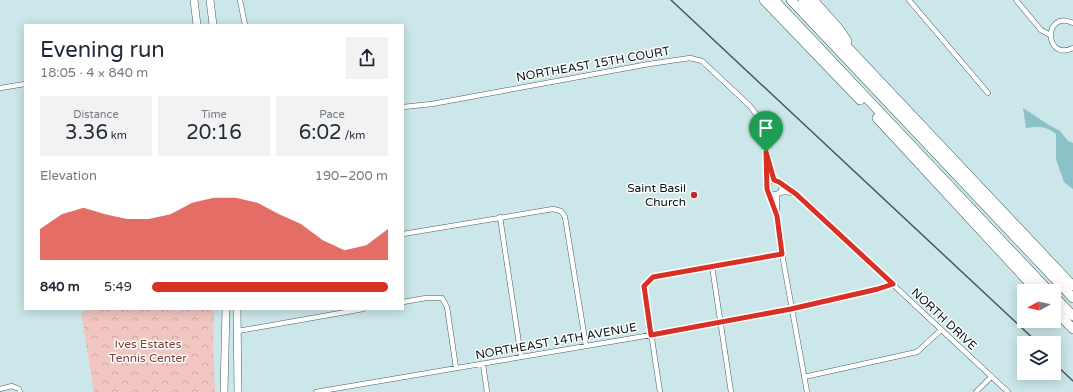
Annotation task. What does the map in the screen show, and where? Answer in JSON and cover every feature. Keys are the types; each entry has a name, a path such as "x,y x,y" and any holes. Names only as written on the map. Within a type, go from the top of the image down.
{"highway":[{"path":"764,0 876,116 1032,284"},
{"path":"774,0 1042,284"},
{"path":"791,0 1073,298"},
{"path":"802,0 1073,286"},
{"path":"813,0 839,29 854,55"},
{"path":"1061,303 1073,316"},
{"path":"1061,316 1073,329"}],"main road":[{"path":"194,0 197,24"},
{"path":"210,0 212,24"},
{"path":"224,392 226,310"},
{"path":"238,310 238,392"}],"street":[{"path":"240,0 245,24"},
{"path":"909,0 988,92"},
{"path":"1016,0 1041,30 1050,35"},
{"path":"1073,23 1068,21 1059,22 1052,28 1050,35 1052,42 1059,49 1069,50 1073,48"},
{"name":"NORTHEAST 15TH COURT","path":"404,107 432,104 649,64 690,58 702,61 749,105 757,115 766,152"},
{"path":"0,88 24,84"},
{"path":"766,152 774,180 780,184 782,189 778,194 777,216 791,309 807,392"},
{"path":"766,152 767,189 777,216"},
{"path":"767,189 769,182 774,180"},
{"name":"NORTH DRIVE","path":"780,184 796,194 1008,392"},
{"path":"767,189 772,195 789,192 796,194"},
{"path":"404,234 553,209 561,211 565,217 586,346"},
{"path":"500,217 521,357"},
{"path":"660,392 644,286 653,277 782,254"},
{"path":"712,266 731,392"},
{"name":"NORTHEAST 14TH AVENUE","path":"316,392 651,335 791,309 878,289 893,284"},
{"path":"404,302 426,298 442,298 448,307 456,368"},
{"path":"238,331 357,310"},
{"path":"804,377 917,352 941,330"},
{"path":"483,364 488,392"},
{"path":"976,392 991,377"},
{"path":"0,389 12,386 19,389 20,392"}],"green space":[{"name":"Ives Estates Tennis Center","path":"94,310 214,310 213,345 215,392 94,392 81,312"}],"water":[{"path":"1023,108 1060,131 1068,141 1073,143 1073,189 1064,182 1056,159 1056,134 1049,129 1042,127 1026,128"}],"railway":[{"path":"671,0 1031,336"},
{"path":"1061,370 1073,381"}],"place":[{"name":"Saint Basil Church","path":"694,195"}],"route":[{"path":"766,152 774,180 796,194 893,284 878,289 791,309 651,335 644,286 653,277 782,254 777,216 767,189 765,166 766,152"}]}
